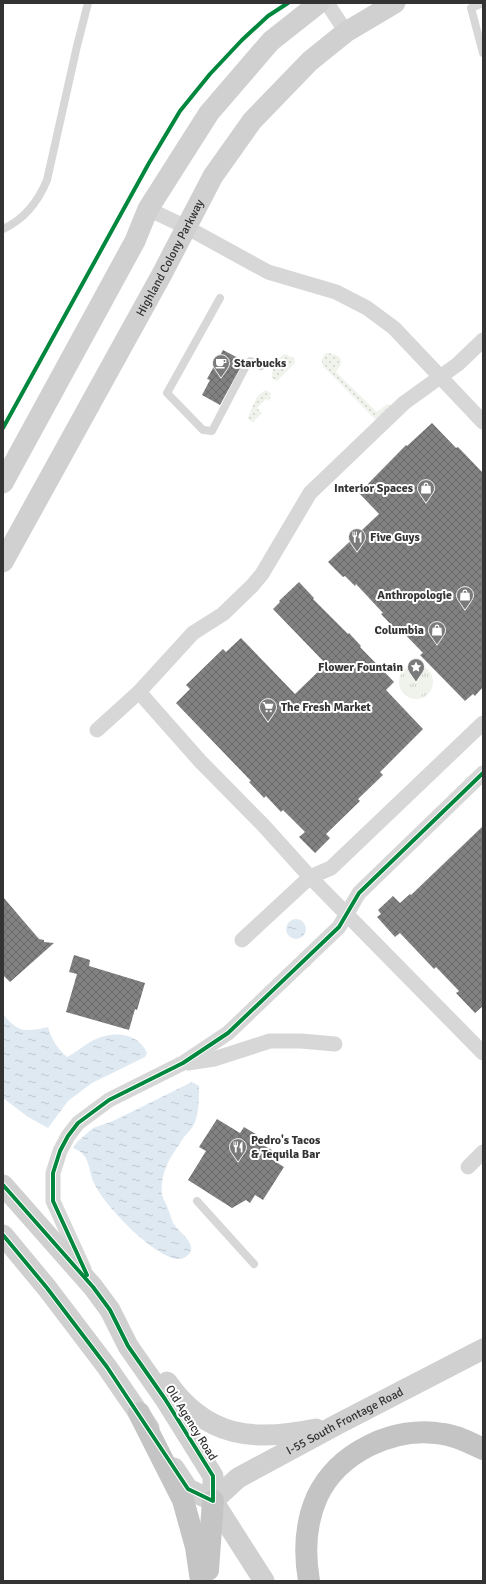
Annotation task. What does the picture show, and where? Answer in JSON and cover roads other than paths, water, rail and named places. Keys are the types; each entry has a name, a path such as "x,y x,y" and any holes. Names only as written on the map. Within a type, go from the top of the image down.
{"highway":[{"path":"139,1413 183,1500 196,1547 201,1581"},
{"path":"308,1581 305,1561 306,1540 310,1517 318,1496 327,1481 347,1460 363,1449 384,1439 401,1434 423,1432 443,1434 463,1440 483,1449"},
{"path":"207,1581 213,1501"}],"street":[{"path":"3,483 135,241 148,209 209,113 272,41 319,3"},
{"path":"327,3 346,32"},
{"name":"Highland Colony Parkway","path":"3,562 162,274 212,176 252,122 310,61 346,32 395,3"},
{"path":"148,209 186,227 268,272 336,292 367,308 394,328 483,422"},
{"path":"97,730 139,692 193,633 223,614 252,586 262,574 310,493 404,403 458,364 483,340"},
{"path":"139,692 195,755 264,826 310,877 483,1053"},
{"path":"242,940 310,877 330,868 483,723"},
{"path":"93,1288 68,1237 53,1201 53,1173 60,1151 78,1122 109,1100 183,1063 228,1033 339,927 359,893 483,773"},
{"path":"183,1063 214,1060 270,1041 301,1041 334,1044"},
{"path":"468,1167 483,1152"},
{"name":"Old Agency Road","path":"3,1185 93,1288 110,1310 128,1346 165,1400 213,1476 213,1501"},
{"path":"3,1235 48,1288 107,1367 139,1413 188,1489 213,1501 264,1581"},
{"path":"110,1310 133,1331 177,1396 191,1410 213,1425 243,1435 272,1436 301,1432 338,1424"},
{"name":"I-55 South Frontage Road","path":"213,1501 238,1478 483,1349"}],"lane":[{"path":"3,229 18,221 34,205 43,192 88,3"},
{"path":"483,3 471,8 483,53"},
{"path":"220,298 167,393 204,430 212,431 250,361 261,366"},
{"path":"197,1202 254,1264"}],"water":[{"path":"296,919 303,922 306,929 303,936 296,939 289,936 286,929 289,922"},
{"path":"3,1014 13,1025 23,1030 34,1030 48,1027 55,1044 67,1057 92,1041 103,1036 111,1035 125,1036 138,1041 147,1053 145,1057 92,1083 68,1101 48,1128 28,1117 3,1098"},
{"path":"192,1082 199,1086 195,1122 167,1164 162,1186 162,1195 173,1223 186,1237 191,1247 189,1255 182,1259 177,1259 167,1256 155,1249 143,1240 119,1217 100,1194 95,1185 86,1159 79,1151 73,1148 77,1142 93,1128 113,1121"}],"place":[{"name":"Starbucks","path":"221,378"},
{"name":"Interior Spaces","path":"426,503"},
{"name":"Five Guys","path":"357,552"},
{"name":"Anthropologie","path":"465,610"},
{"name":"Columbia","path":"437,645"},
{"name":"Flower Fountain","path":"416,682"},
{"name":"The Fresh Market","path":"268,722"},
{"name":"Pedro's Tacos & Tequila Bar","path":"238,1162"}]}
